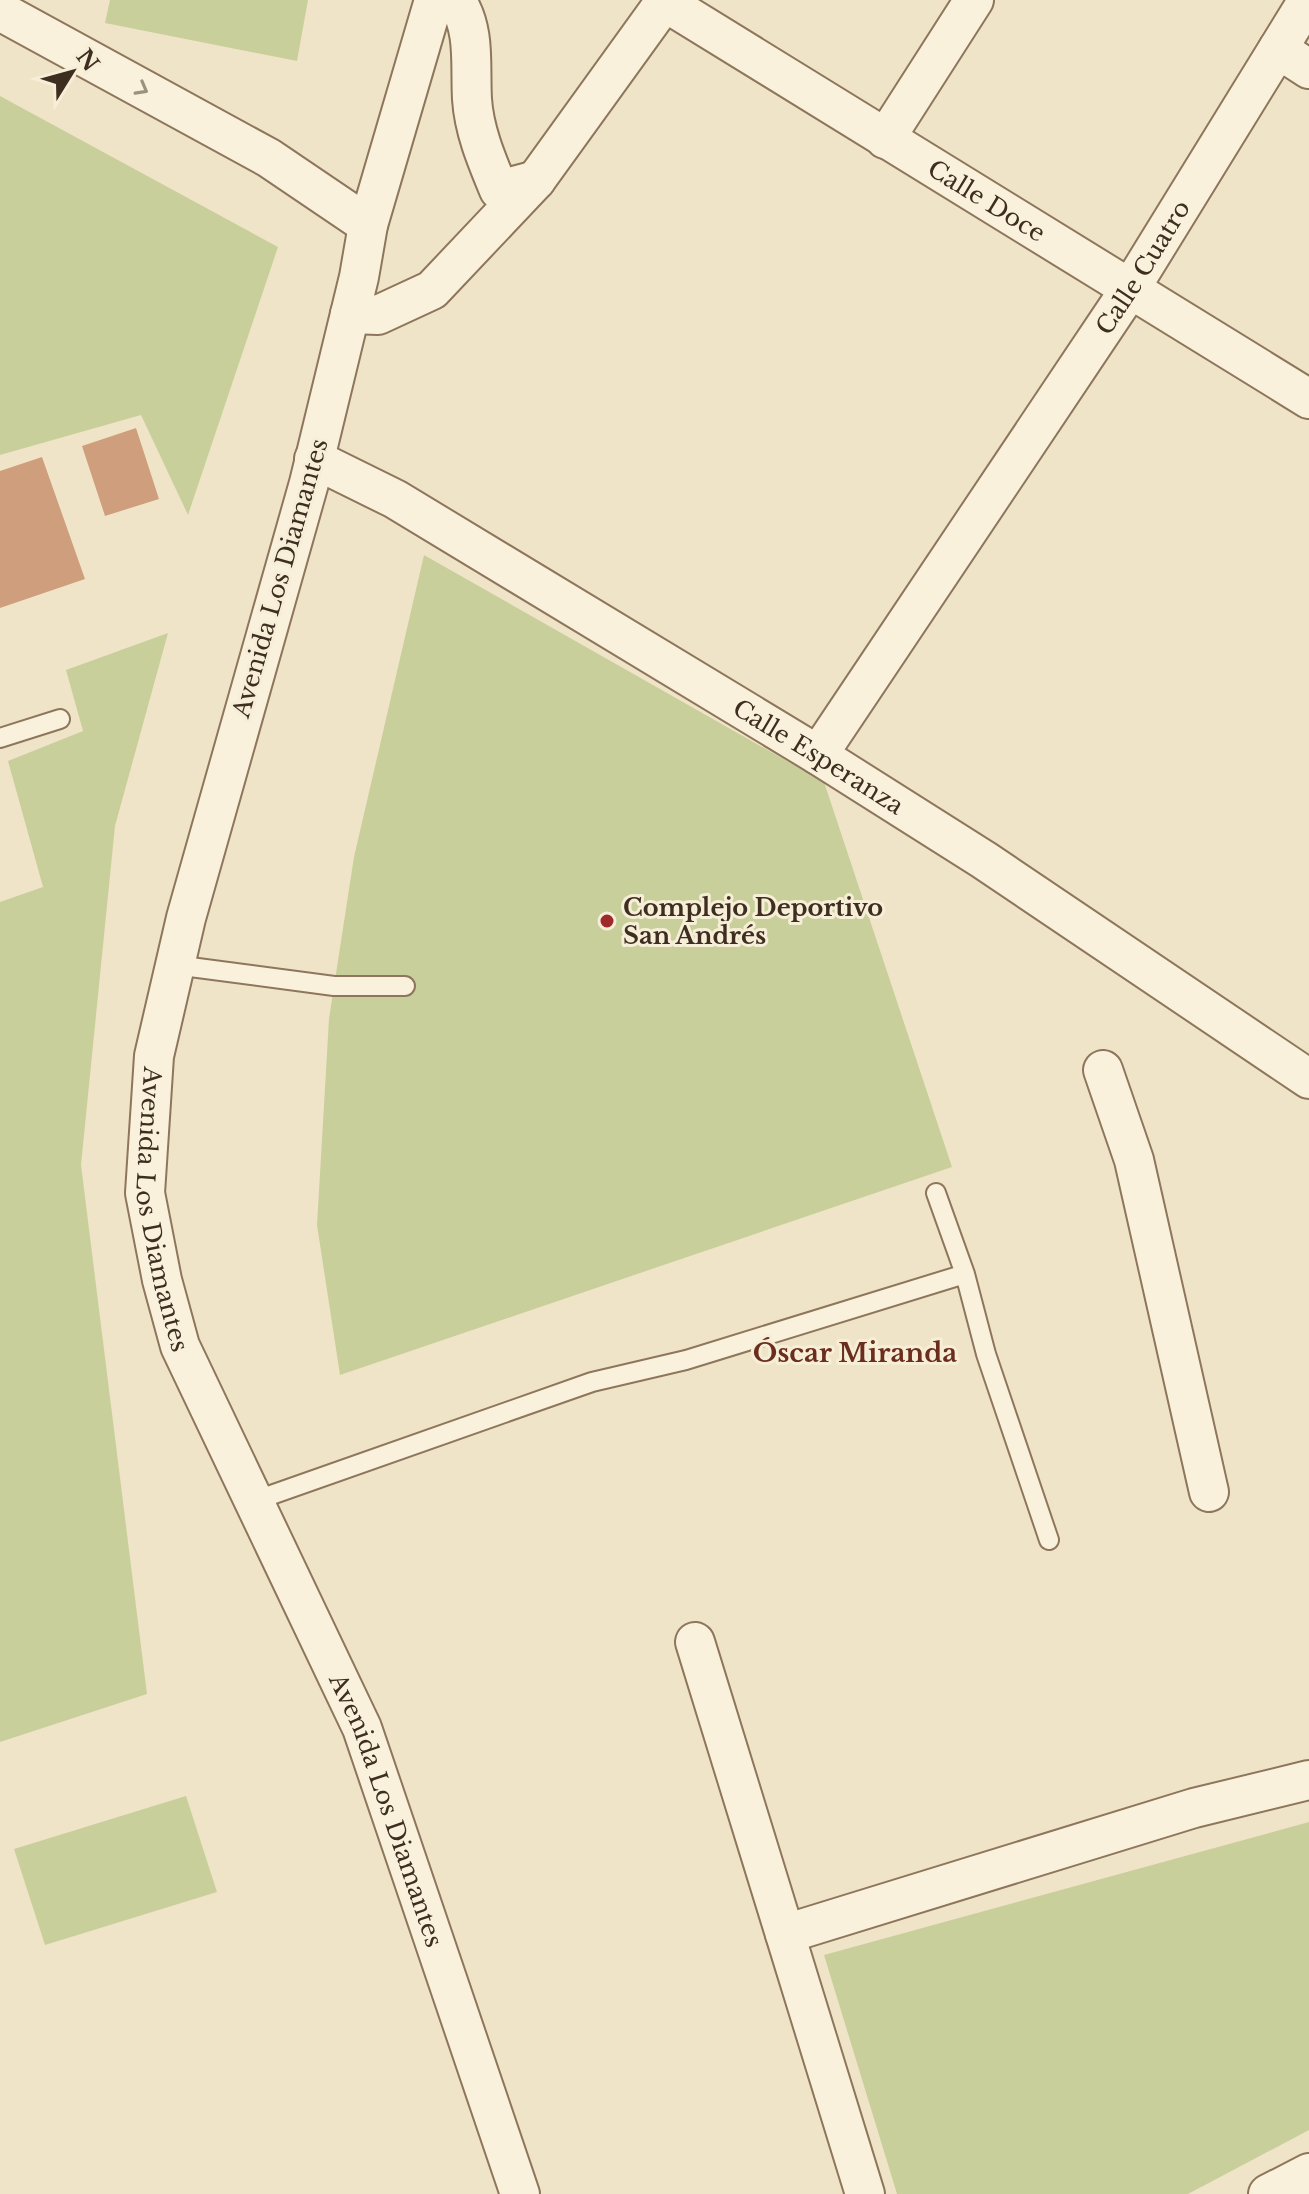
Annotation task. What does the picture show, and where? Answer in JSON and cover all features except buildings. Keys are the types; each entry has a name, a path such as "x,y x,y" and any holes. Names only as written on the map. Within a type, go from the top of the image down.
{"street":[{"name":"Avenida Los Diamantes","path":"434,0 368,225 350,314 314,459 175,965 154,1056 145,1193 162,1280 180,1346 362,1728 520,2194"},
{"path":"456,0 466,15 473,57 472,101 482,149 499,190 536,180"},
{"path":"885,139 974,0"},
{"name":"Calle Cuatro","path":"818,755 1130,289 1308,0"},
{"path":"350,314 378,315 432,290 536,180 666,1"},
{"name":"Calle Doce","path":"666,1 1309,399"},
{"path":"0,11 269,158 368,225"},
{"path":"1278,49 1309,69"},
{"name":"Calle Esperanza","path":"314,459 395,499 818,755 984,860 1309,1079"},
{"path":"1103,1070 1134,1160 1209,1492"},
{"path":"695,1642 865,2194"},
{"path":"785,1934 1194,1808 1309,1780"},
{"path":"1268,2194 1309,2173"}],"lane":[{"path":"0,738 60,719"},
{"path":"175,965 334,986 405,986"},
{"path":"936,1193 965,1274 986,1354 1049,1540"},
{"path":"254,1501 592,1382 686,1360 965,1274"}],"green space":[{"path":"110,0 308,0 297,61 105,23"},
{"path":"0,96 278,247 188,515 141,415 0,455"},
{"name":"Complejo Deportivo San Andrés","path":"424,555 824,782 952,1167 340,1375 317,1225 329,1019 354,857"},
{"path":"168,633 115,826 81,1165 147,1694 0,1742 0,902 43,887 8,761 83,731 66,670"},
{"path":"186,1796 217,1892 45,1945 14,1849"},
{"path":"1309,1822 1309,2130 1188,2194 897,2194 824,1955"}],"place":[{"name":"Complejo Deportivo San Andrés","path":"607,921"}],"district":[{"name":"Óscar Miranda","path":"855,1353"}]}
